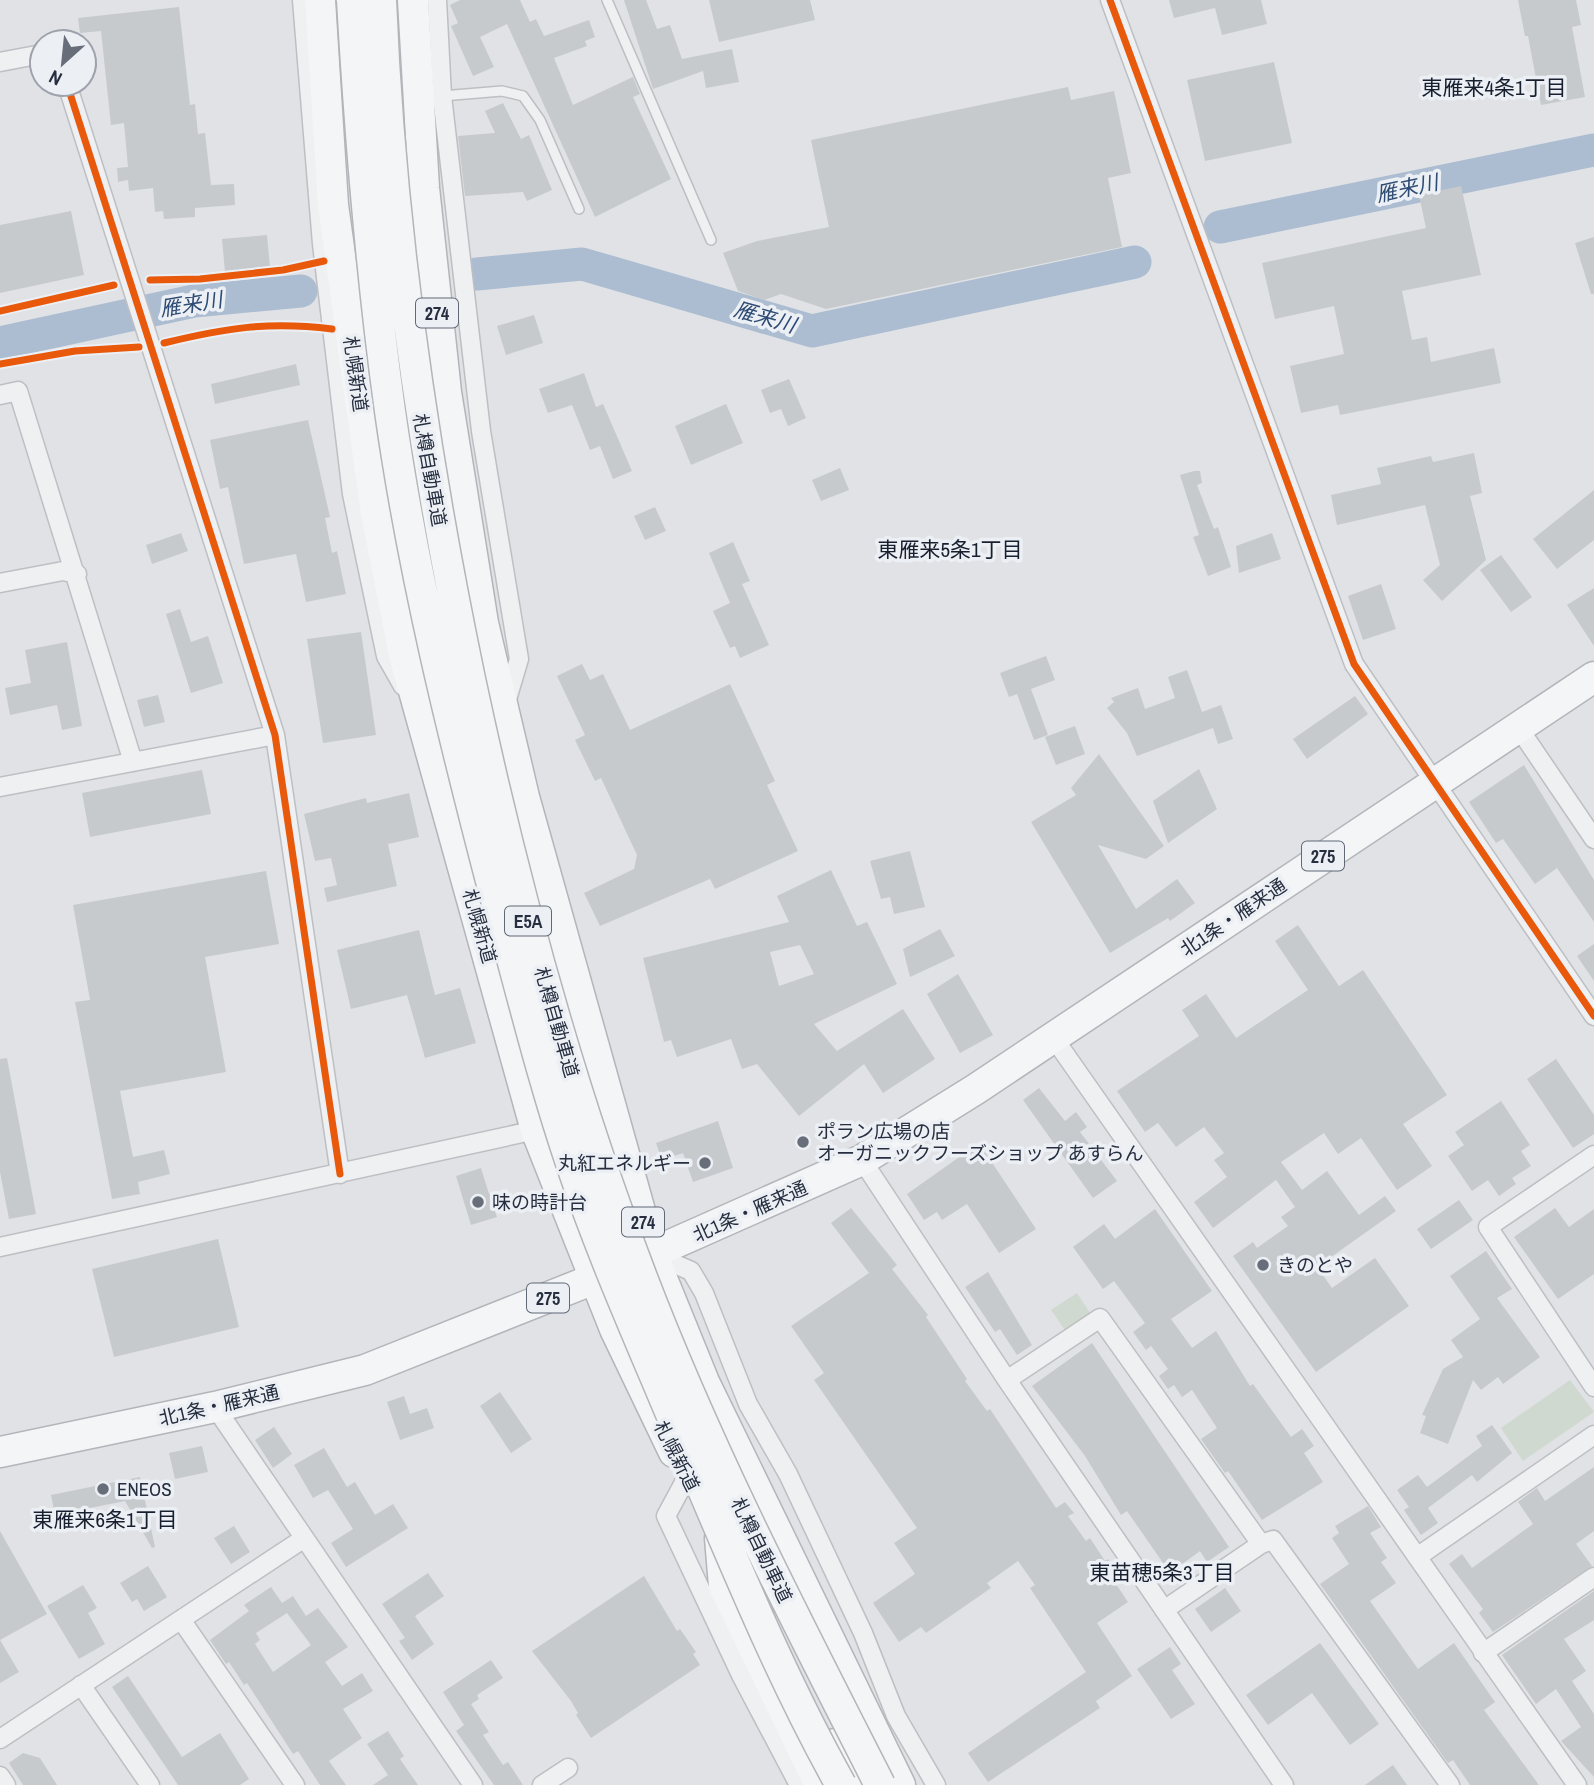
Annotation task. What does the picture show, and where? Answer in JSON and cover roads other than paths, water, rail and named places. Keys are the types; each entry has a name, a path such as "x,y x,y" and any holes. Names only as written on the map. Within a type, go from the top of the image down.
{"highway":[{"name":"札幌新道","path":"320,0 333,205 376,513 404,655 536,1130 594,1279 640,1384 720,1538 772,1625 858,1785"},
{"name":"札樽自動車道","path":"352,0 364,197 390,413 411,531 464,778 533,1038 573,1168 628,1311 730,1553 820,1747 841,1785"},
{"name":"札樽自動車道","path":"381,0 392,194 425,443 446,564 497,804 556,1026 596,1153 642,1278 698,1413 757,1544 880,1785"},
{"name":"274","path":"412,0 424,188 443,365 483,623 524,797 652,1254 704,1382 900,1785"},
{"name":"北1条・雁来通","path":"0,1452 215,1407 365,1370 594,1279 862,1160 1053,1037 1594,677"},
{"path":"704,1382 760,1454 813,1568 876,1717 916,1785"},
{"path":"720,1538 724,1586 820,1785"}],"street":[{"path":"302,0 321,244 352,494 386,656 422,719"},
{"path":"437,0 442,96 481,431 519,659 503,710"},
{"path":"1110,0 1354,664 1593,1012"},
{"path":"0,62 28,57"},
{"path":"71,98 150,338 275,736 340,1174"},
{"path":"0,395 19,391 133,762"},
{"path":"0,583 63,571 77,574"},
{"path":"1518,727 1594,839"},
{"path":"0,787 275,736"},
{"path":"1053,1037 1577,1785"},
{"path":"0,1247 536,1130"},
{"path":"1594,1155 1488,1227 1594,1387"},
{"path":"862,1160 1007,1380 1284,1785"},
{"path":"652,1254 691,1270 704,1293 748,1404 794,1487 863,1633 896,1716 936,1785"},
{"path":"1007,1380 1100,1318 1261,1544"},
{"path":"215,1407 473,1785"},
{"path":"1417,1557 1594,1435"},
{"path":"687,1477 666,1516 741,1675 799,1785"},
{"path":"0,1739 303,1539"},
{"path":"1164,1610 1261,1544 1273,1540 1450,1785"},
{"path":"1483,1653 1594,1577"},
{"path":"182,1620 295,1785"},
{"path":"81,1685 150,1785"},
{"path":"542,1785 568,1768"},
{"path":"0,1776 6,1785"}],"lane":[{"path":"607,0 711,240"},
{"path":"442,96 502,91 523,96 540,120 579,209"}],"waterway":[{"name":"雁来川","path":"1220,227 1594,150"},
{"name":"雁来川","path":"477,274 582,264 812,331 1135,262"},
{"name":"雁来川","path":"0,343 194,301 301,291"}],"place":[{"name":"ポラン広場の店 オーガニックフーズショップ あすらん","path":"803,1142"},
{"name":"丸紅エネルギー","path":"705,1163"},
{"name":"味の時計台","path":"478,1202"},
{"name":"きのとや","path":"1263,1265"},
{"name":"ENEOS","path":"103,1489"}],"district":[{"name":"東雁来4条1丁目","path":"1494,87"},
{"name":"東雁来5条1丁目","path":"950,549"},
{"name":"東雁来6条1丁目","path":"105,1519"},
{"name":"東苗穂5条3丁目","path":"1162,1572"}]}
